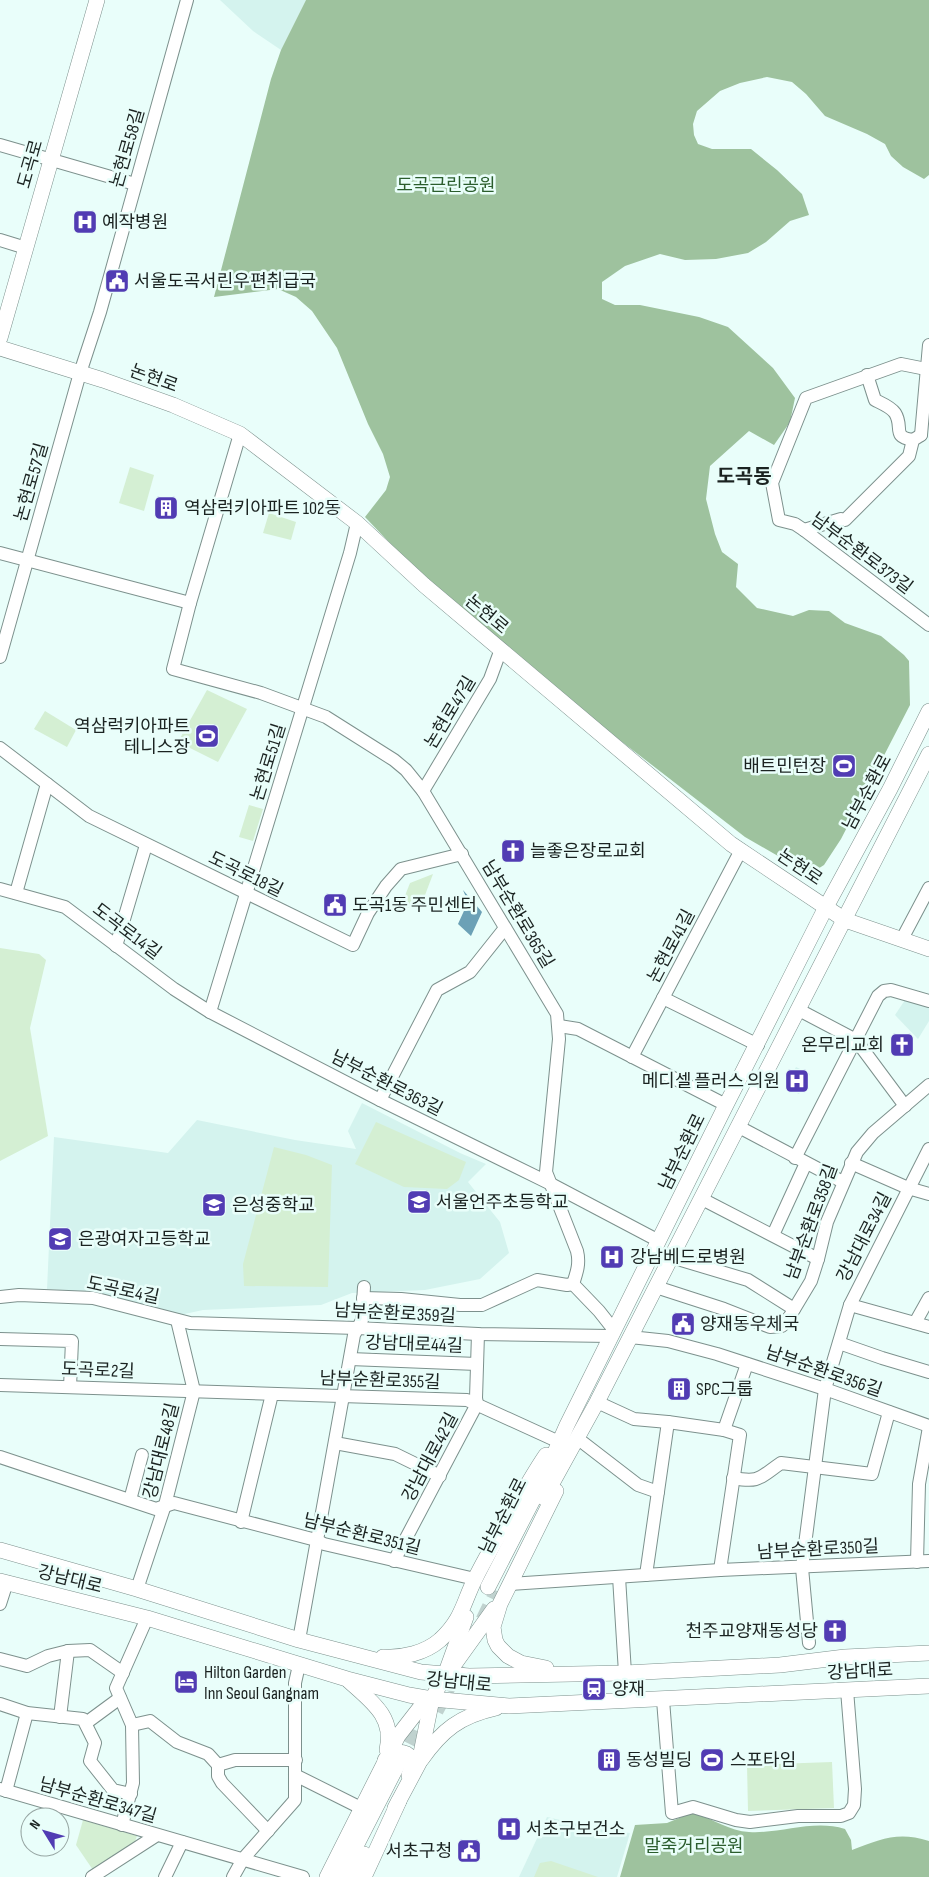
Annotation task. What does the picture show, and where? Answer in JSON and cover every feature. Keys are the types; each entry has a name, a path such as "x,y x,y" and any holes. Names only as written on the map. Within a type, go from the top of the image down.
{"main road":[{"name":"도곡로","path":"0,338 97,0"},
{"name":"논현로","path":"0,348 173,405 240,434 357,523 424,585 740,850 845,920 929,949"},
{"name":"남부순환로","path":"501,1587 540,1486 567,1425 826,907 929,711"},
{"path":"445,1674 461,1655 557,1489 577,1438 598,1402 670,1257 702,1199 929,754"},
{"path":"355,1656 402,1656 417,1653 434,1644 451,1628 462,1613 475,1579 534,1472 567,1425"},
{"name":"강남대로","path":"0,1550 137,1589 299,1640 421,1672 481,1676 625,1673 780,1665 845,1658 929,1653"},
{"path":"475,1579 480,1579 482,1590 490,1596 499,1595 501,1587"},
{"path":"352,1877 402,1764 445,1674 467,1613 475,1579"},
{"name":"강남대로","path":"4,1582 147,1618 409,1696 432,1699 509,1706 929,1686"},
{"path":"501,1587 493,1627 498,1646 508,1656 521,1663 580,1674"},
{"path":"347,1679 373,1702 387,1722 388,1740 402,1764"},
{"path":"395,1808 402,1764 405,1725 418,1709 432,1699"},
{"path":"327,1877 361,1808 402,1764 456,1723 469,1716 509,1706"},
{"path":"364,1877 413,1766 413,1761 405,1753 395,1752 402,1764"},
{"path":"340,1877 402,1764"}],"street":[{"name":"논현로58길","path":"80,373 100,312 187,0"},
{"path":"0,145 135,184"},
{"path":"0,240 26,248"},
{"path":"804,530 841,519 845,520 909,456 921,437 929,345"},
{"path":"921,437 903,439 900,436 896,415 889,408 875,400 867,375 901,364 926,369"},
{"name":"논현로57길","path":"0,657 80,373"},
{"name":"남부순환로373길","path":"867,375 806,398 772,483 779,520 795,524 804,530 929,625"},
{"path":"0,553 190,603 240,434"},
{"name":"논현로51길","path":"210,1012 350,553 357,523"},
{"name":"남부순환로365길","path":"190,603 173,668 261,693 326,717 394,760 406,770 423,791 462,854 557,1014 559,1026"},
{"name":"논현로47길","path":"423,791 490,679 501,650"},
{"name":"도곡로18길","path":"0,748 89,816 353,945 368,913 386,886 401,869 462,854"},
{"path":"16,893 47,784"},
{"path":"116,946 146,845"},
{"name":"논현로41길","path":"632,1057 740,850"},
{"path":"902,939 929,888"},
{"name":"도곡로14길","path":"0,889 65,907 116,946 210,1012"},
{"path":"380,1100 437,990 470,972 505,928"},
{"path":"773,1235 801,1160 878,996 884,990 892,990 929,1001"},
{"path":"663,998 758,1045"},
{"path":"799,1010 856,1040 905,1106"},
{"name":"남부순환로363길","path":"210,1012 380,1100 549,1183 659,1241"},
{"path":"612,1333 599,1311 573,1284 579,1258 546,1172 559,1026 578,1029 726,1105"},
{"name":"남부순환로358길","path":"656,1287 724,1308 770,1327 782,1326 811,1282 827,1222 857,1152 872,1132 929,1085"},
{"path":"739,1127 843,1182"},
{"name":"강남대로34길","path":"809,1643 802,1568 825,1389 850,1305 929,1149"},
{"path":"851,1163 908,1188 929,1194"},
{"path":"702,1199 818,1260"},
{"path":"670,1257 748,1280 794,1309"},
{"name":"강남대로44길","path":"299,1640 350,1359 357,1328 362,1320 363,1293 460,1305 482,1305 538,1280 567,1285 573,1284"},
{"name":"도곡로4길","path":"0,1297 19,1295 93,1298 177,1320"},
{"path":"915,1323 929,1298"},
{"path":"850,1305 929,1327"},
{"name":"남부순환로359길","path":"177,1320 190,1323 478,1334 612,1333"},
{"name":"강남대로48길","path":"137,1589 166,1505 194,1392 177,1320"},
{"name":"강남대로42길","path":"394,1561 477,1404 478,1334"},
{"name":"남부순환로356길","path":"630,1337 668,1341 747,1364 929,1426"},
{"path":"0,1339 72,1341 70,1387"},
{"path":"839,1343 929,1372"},
{"name":"강남대로44길","path":"350,1359 477,1364"},
{"name":"남부순환로356길","path":"724,1430 747,1364"},
{"name":"도곡로2길","path":"0,1385 194,1392"},
{"name":"남부순환로355길","path":"194,1392 467,1400 556,1441"},
{"path":"241,1522 272,1394"},
{"path":"598,1402 634,1419 724,1430 740,1435 720,1570"},
{"name":"남부순환로356길","path":"815,1467 872,1474 889,1412"},
{"path":"646,1575 668,1422"},
{"name":"남부순환로350길","path":"501,1587 720,1570 802,1568 923,1561 924,1485 929,1426"},
{"path":"577,1438 638,1485 658,1492"},
{"path":"335,1443 394,1454 440,1476"},
{"path":"130,1500 142,1455"},
{"name":"남부순환로351길","path":"0,1457 156,1509 174,1503 316,1540 324,1544 475,1579"},
{"path":"733,1478 750,1481 757,1480 781,1463 815,1467"},
{"path":"619,1577 625,1673"},
{"path":"0,1604 4,1582"},
{"path":"122,1825 133,1783 132,1725 116,1688 147,1618"},
{"path":"0,1659 27,1666 48,1656 68,1651 90,1650 123,1673"},
{"path":"60,1717 68,1651"},
{"path":"233,1877 243,1859 295,1800 295,1683 299,1664"},
{"path":"663,1700 672,1813 693,1807 736,1820 750,1822 798,1816 841,1816 849,1813 854,1805 855,1788 847,1690"},
{"path":"86,1723 120,1698"},
{"path":"0,1704 27,1712 83,1719 95,1743 90,1761 113,1790 131,1794"},
{"name":"남부순환로347길","path":"27,1712 3,1790 303,1877"},
{"path":"132,1725 150,1721 176,1742 208,1754 218,1764 218,1776 222,1783 268,1831"},
{"path":"218,1764 235,1760 296,1760"},
{"path":"295,1775 361,1808"},
{"path":"92,1877 157,1835"},
{"path":"165,1877 182,1842"}],"shaded area":[{"path":"220,0 306,0 281,50 253,31"},
{"path":"905,1000 929,1007 929,1021 918,1039 895,1015"},
{"name":"메디셀 플러스 의원","path":"796,1067 810,1074 799,1094 785,1088"},
{"path":"362,1103 460,1153 486,1164 468,1182 500,1222 509,1253 480,1279 425,1290 352,1293 321,1305 203,1310 180,1315 98,1293 47,1289 54,1137 168,1153 197,1120 295,1140 356,1149 348,1131"},
{"path":"547,1817 604,1830 630,1833 617,1877 519,1877"}],"green space":[{"name":"도곡근린공원","path":"306,0 929,0 929,175 924,179 903,167 891,156 885,144 825,116 806,94 792,82 767,77 740,83 720,91 697,111 693,124 694,135 698,144 712,149 751,149 802,194 809,215 790,221 766,242 748,253 716,259 685,260 660,254 625,266 602,282 602,299 615,305 640,305 699,317 728,327 773,368 795,398 790,422 774,445 749,431 710,466 706,499 722,552 738,564 736,587 757,608 793,616 809,610 829,611 845,623 881,636 909,661 910,705 841,839 824,865 813,872 804,871 745,837 524,666 405,559 365,517 386,490 390,477 383,454 368,424 337,348 312,311 296,297 278,289 214,297 271,79 281,50"},
{"path":"130,467 154,475 144,511 119,503"},
{"path":"269,513 296,522 291,540 263,533"},
{"name":"역삼럭키아파트 테니스장","path":"207,690 247,709 218,762 178,742"},
{"path":"45,711 76,730 67,747 34,729"},
{"path":"249,805 263,809 253,841 239,837"},
{"path":"433,874 422,903 399,911 410,883"},
{"path":"0,948 39,954 46,960 30,1028 48,1136 0,1161"},
{"path":"376,1122 466,1162 459,1180 447,1189 404,1187 355,1164"},
{"path":"274,1147 306,1155 332,1165 328,1287 244,1286 243,1264"},
{"path":"832,1762 834,1808 748,1811 747,1765"},
{"name":"말죽거리공원","path":"694,1812 728,1827 749,1832 809,1826 833,1826 845,1829 851,1840 852,1850 890,1838 908,1837 929,1841 929,1877 620,1877 635,1825 667,1823"},
{"path":"83,1820 137,1836 134,1844 93,1870 76,1845"},
{"path":"551,1861 598,1877 534,1877 540,1863"}],"water":[{"path":"463,890 482,912 471,936 458,924 468,902"}],"tunnel":[{"path":"483,1620 497,1591"},
{"path":"436,1711 460,1665"},
{"path":"398,1764 429,1702"}],"place":[{"name":"예작병원","path":"85,222"},
{"name":"서울도곡서린우편취급국","path":"117,281"},
{"name":"역삼럭키아파트 102동","path":"166,508"},
{"name":"역삼럭키아파트 테니스장","path":"207,736"},
{"name":"배트민턴장","path":"844,766"},
{"name":"늘좋은장로교회","path":"513,851"},
{"name":"도곡1동 주민센터","path":"335,905"},
{"name":"온무리교회","path":"902,1045"},
{"name":"메디셀 플러스 의원","path":"797,1081"},
{"name":"서울언주초등학교","path":"419,1202"},
{"name":"은성중학교","path":"214,1205"},
{"name":"은광여자고등학교","path":"60,1239"},
{"name":"강남베드로병원","path":"612,1257"},
{"name":"양재동우체국","path":"683,1324"},
{"name":"SPC그룹","path":"679,1389"},
{"name":"천주교양재동성당","path":"835,1631"},
{"name":"Hilton Garden Inn Seoul Gangnam","path":"186,1682"},
{"name":"양재","path":"594,1689"},
{"name":"동성빌딩","path":"609,1760"},
{"name":"스포타임","path":"712,1760"},
{"name":"서초구보건소","path":"509,1829"},
{"name":"서초구청","path":"469,1851"}],"district":[{"name":"도곡동","path":"744,476"}]}
